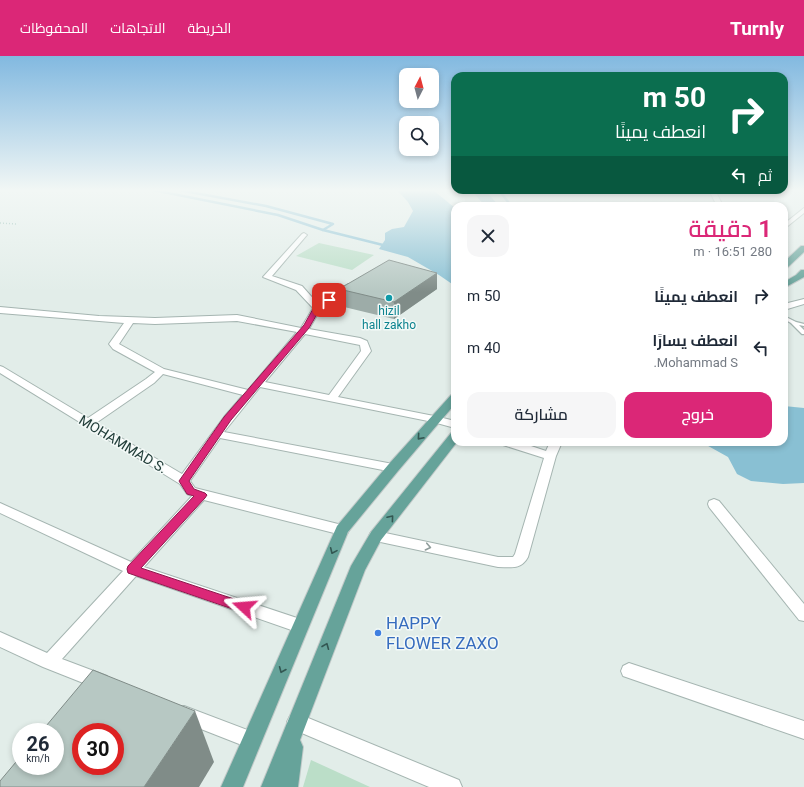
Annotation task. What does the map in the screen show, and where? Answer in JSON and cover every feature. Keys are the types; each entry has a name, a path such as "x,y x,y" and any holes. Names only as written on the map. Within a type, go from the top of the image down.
{"main road":[{"path":"788,262 804,248"},
{"path":"788,283 799,277 804,272"},
{"path":"232,787 342,530 435,418 451,401"},
{"path":"272,787 296,722 358,570 376,536 451,441"},
{"path":"287,787 296,722"}],"street":[{"path":"304,236 267,276 299,288 317,308"},
{"path":"184,481 228,419 302,331 317,308 357,282"},
{"path":"788,306 804,301"},
{"path":"0,310 99,319 155,321 238,318 357,340 364,344 366,351 332,398"},
{"path":"130,320 114,344 116,347 161,371 250,393"},
{"name":"MOHAMMAD S.","path":"0,369 184,481 190,491 342,530"},
{"path":"88,423 150,382 161,371"},
{"path":"258,384 435,418 451,424"},
{"path":"217,434 393,468"},
{"path":"520,446 550,456"},
{"path":"376,536 498,562 516,562 521,557 550,456 554,446"},
{"path":"49,662 201,495"},
{"path":"714,504 804,615"},
{"path":"0,508 133,569 300,626"},
{"path":"0,639 49,662 114,687"},
{"path":"629,671 804,730"},
{"path":"172,709 252,740"},
{"path":"296,722 452,787"}],"lane":[{"path":"788,319 804,325"},
{"path":"793,322 804,333"}],"green space":[{"path":"319,243 374,255 352,270 296,256"},
{"path":"311,760 370,787 303,787"}],"water":[{"path":"406,224 451,224 451,283 408,257 379,249 385,240 385,233 392,229 404,227"},
{"path":"788,406 804,408 804,483 783,484 751,481 737,474 728,457 708,446 788,446"}],"building":[{"path":"389,260 437,273 394,302 339,289"},
{"path":"93,670 195,711 144,787 0,787 0,781 12,767 12,775 64,775 64,723 49,723"}],"waterway":[{"path":"305,224 323,230"},
{"path":"323,230 333,224"},
{"path":"323,230 387,246"}],"place":[{"name":"hizil hall zakho","path":"389,298"},
{"name":"HAPPY FLOWER ZAXO","path":"378,633"}],"route":[{"path":"244,607 133,569 201,495 190,491 184,481 228,419 307,326 317,308 329,300"}]}
